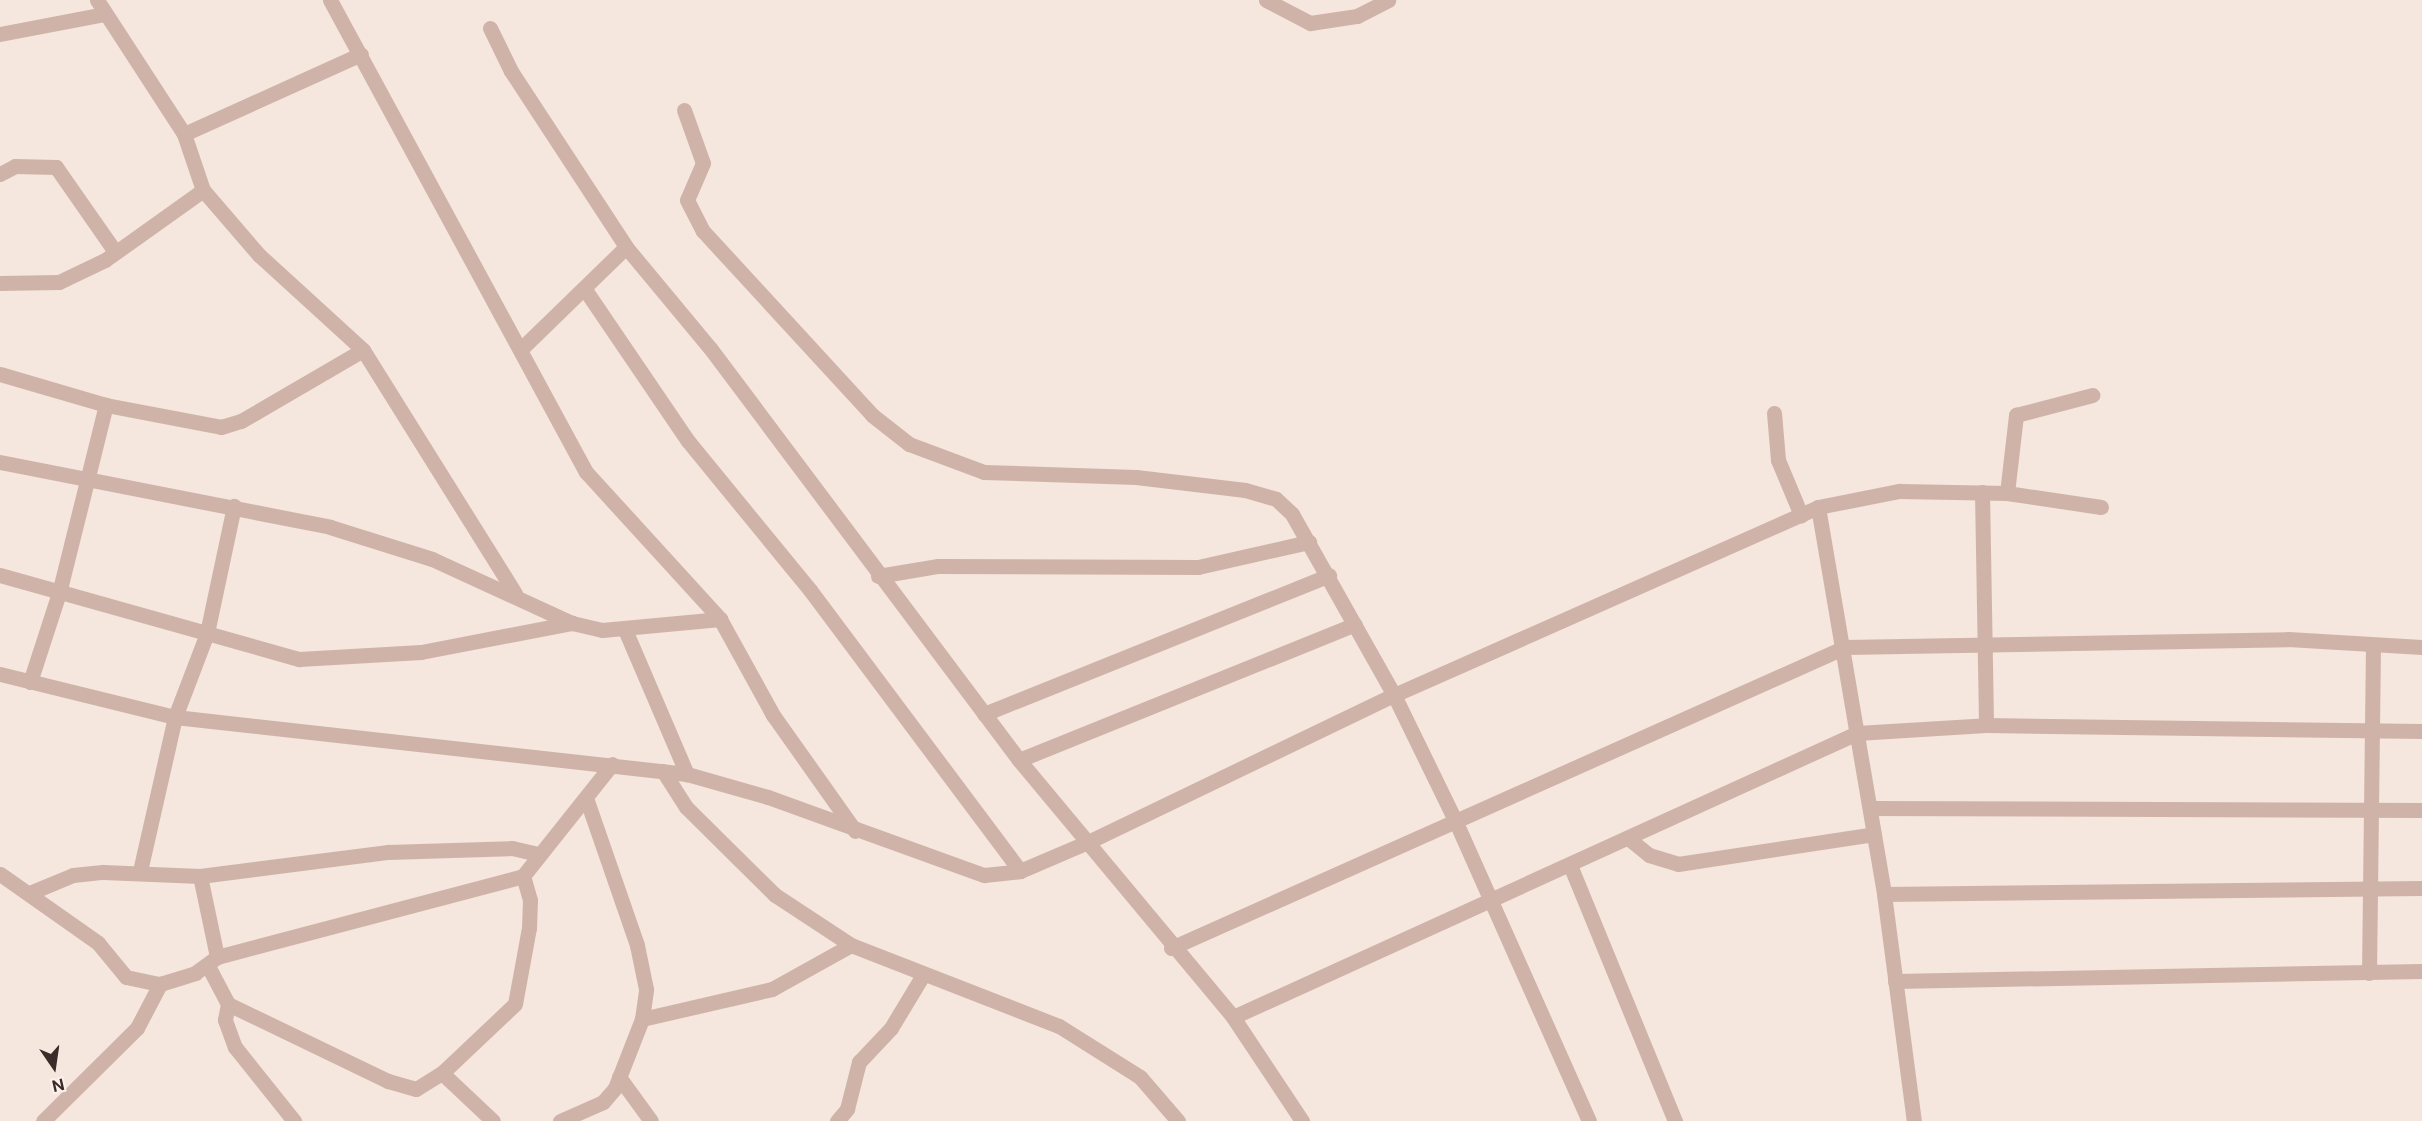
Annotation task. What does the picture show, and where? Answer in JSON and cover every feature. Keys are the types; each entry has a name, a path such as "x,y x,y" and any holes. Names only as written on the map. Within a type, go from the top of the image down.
{"street":[{"path":"97,0 184,134 203,190 259,255 363,350 515,593"},
{"path":"330,0 586,472 720,620 773,715 855,831"},
{"path":"1266,0 1310,23 1357,16 1388,0"},
{"path":"0,34 105,14"},
{"path":"490,28 511,71 626,247 710,348 878,576 1019,760 1088,842 1171,948 1233,1017 1302,1121"},
{"path":"184,134 361,54"},
{"path":"684,110 703,163 687,200 704,231 872,415 909,444 984,472 1136,477 1263,494 1292,513 1329,575 1394,696 1455,820 1589,1121"},
{"path":"0,174 15,166 56,167 114,250"},
{"path":"0,283 59,282 114,250 203,190"},
{"path":"521,349 586,291 626,247"},
{"path":"586,291 688,441 810,590 1020,871"},
{"path":"0,374 106,405 221,427 241,421 363,350"},
{"path":"2007,493 2016,415 2092,394"},
{"path":"30,682 59,593 89,481 106,405"},
{"path":"1774,413 1778,460 1801,515"},
{"path":"0,462 89,481 234,506 342,531 515,593 572,623 626,632 720,620"},
{"path":"0,674 175,717 687,774 768,797 961,870 1020,871 1088,842 1394,696 1818,507 1899,491 2007,493 2101,507"},
{"path":"1982,492 1986,725"},
{"path":"140,871 175,717 207,633 234,506"},
{"path":"1818,507 1845,647 1884,894 1914,1121"},
{"path":"878,576 938,566 1198,567 1309,542"},
{"path":"0,575 299,659 455,648 572,623"},
{"path":"984,714 1329,575"},
{"path":"1019,760 1355,624"},
{"path":"626,632 687,774"},
{"path":"1171,948 1845,647 1986,642 2288,639 2422,647"},
{"path":"2369,973 2369,812 2373,645"},
{"path":"1233,1017 1857,733 1986,725 2422,731"},
{"path":"0,873 32,892 98,944 126,977 160,984 212,962 523,876 538,854 587,801 612,764"},
{"path":"663,771 686,807 737,861 776,895 851,945 923,975 1059,1026 1140,1077 1178,1121"},
{"path":"560,1121 603,1102 619,1077 642,1019 646,989 637,945 587,801"},
{"path":"1870,808 2369,812 2422,810"},
{"path":"1628,838 1649,855 1678,864 1874,834"},
{"path":"32,892 73,875 140,871 200,876 388,852 512,848 538,854"},
{"path":"1570,865 1675,1121"},
{"path":"200,876 212,962 228,1004 225,1020 234,1047 294,1121"},
{"path":"228,1004 408,1088 442,1073 515,1004 529,928 530,900 523,876"},
{"path":"1884,894 2422,888"},
{"path":"642,1019 772,989 851,945"},
{"path":"1895,981 2422,971"},
{"path":"837,1121 847,1109 859,1062 891,1028 923,975"},
{"path":"43,1121 136,1028 160,984"},
{"path":"442,1073 494,1121"},
{"path":"619,1077 651,1121"}]}
